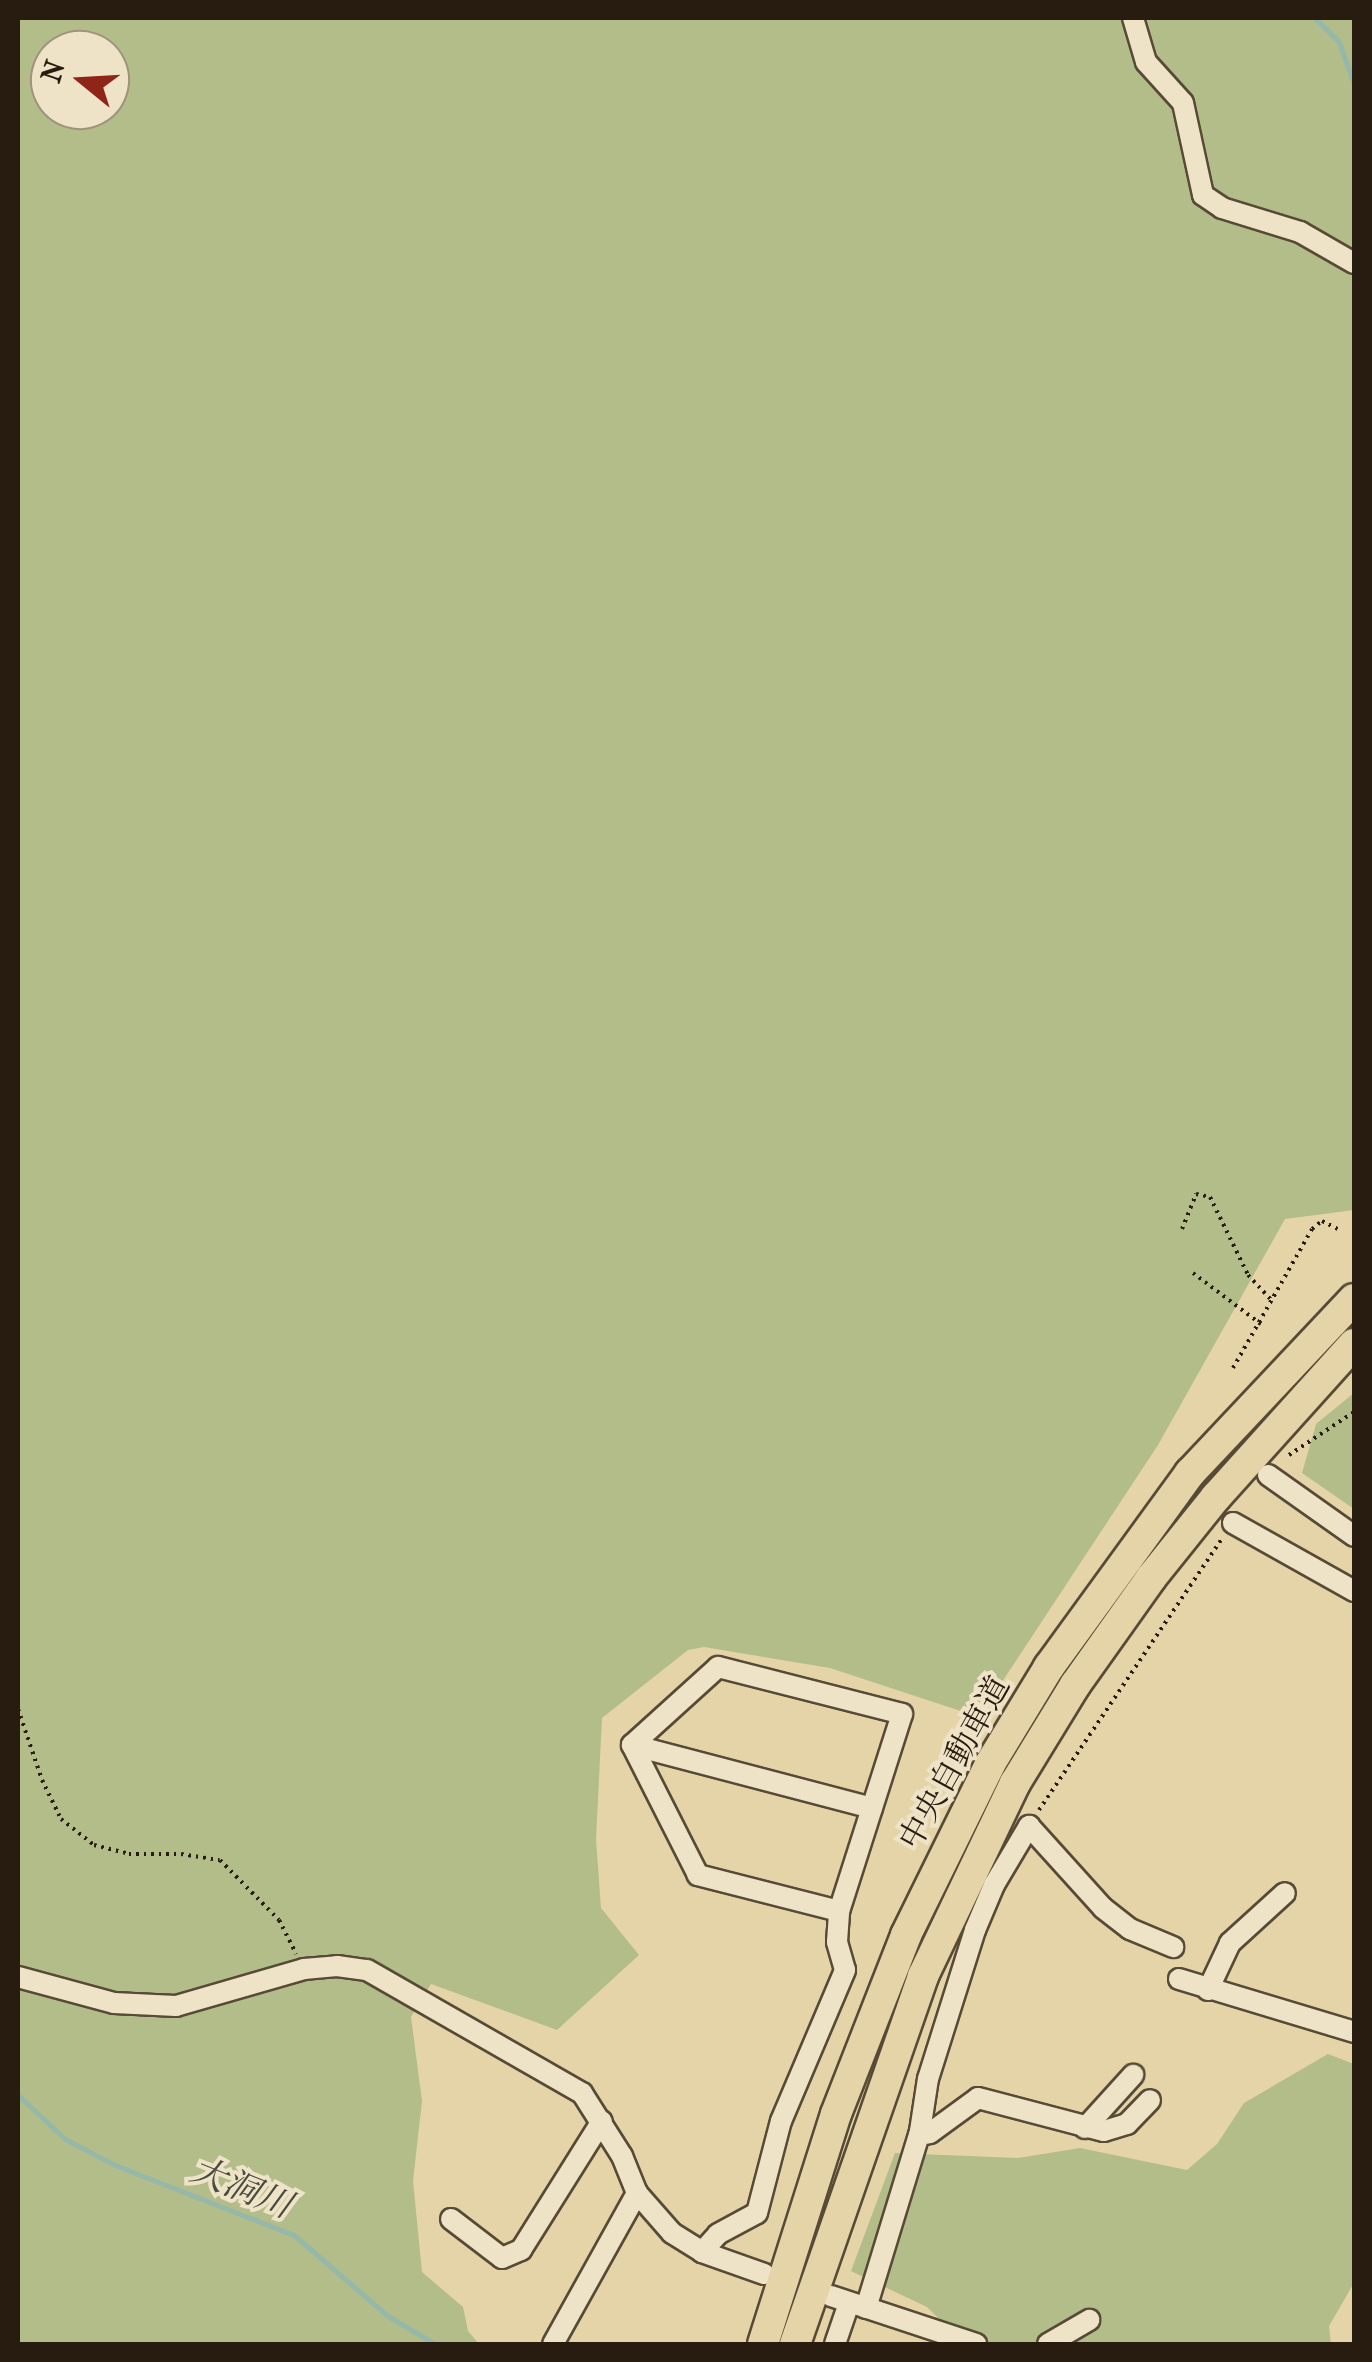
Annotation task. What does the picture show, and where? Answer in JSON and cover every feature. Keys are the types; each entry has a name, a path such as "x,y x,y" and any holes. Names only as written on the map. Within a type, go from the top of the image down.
{"highway":[{"name":"中央自動車道","path":"762,2344 836,2114 906,1935 990,1764 1070,1638 1190,1474 1354,1298"},
{"name":"中央自動車道","path":"795,2344 924,1976 1016,1783 1076,1685 1151,1578 1216,1497 1354,1344"}],"street":[{"path":"1133,18 1146,62 1182,102 1196,179 1204,195 1222,208 1300,232 1354,262"},
{"path":"1268,1476 1354,1536"},
{"path":"1233,1523 1354,1590"},
{"path":"632,1745 718,1667 902,1714 839,1910 837,1942 845,1970 781,2121 757,2213 718,2234 702,2252"},
{"path":"632,1745 872,1808"},
{"path":"632,1745 698,1875 839,1910"},
{"path":"835,2344 848,2302 919,2134 928,2078 975,1930 994,1885 1028,1826 1103,1908 1130,1930 1173,1947"},
{"path":"1208,1990 1230,1944 1285,1893"},
{"path":"18,1976 114,2002 176,2006 304,1969 337,1966 392,1981 582,2093 602,2121 638,2194 672,2233 702,2252 764,2274"},
{"path":"1179,1979 1345,2030"},
{"path":"1086,2128 1132,2075"},
{"path":"919,2134 930,2134 968,2102 987,2098 1086,2128 1114,2130 1137,2116 1150,2100"},
{"path":"451,2219 502,2258 521,2250 602,2121"},
{"path":"553,2344 638,2194"},
{"path":"848,2302 976,2344"},
{"path":"1048,2344 1089,2320"}],"path":[{"path":"1182,1229 1196,1194 1210,1197 1248,1274 1258,1290 1272,1301"},
{"path":"1234,1368 1312,1229 1322,1221 1342,1231"},
{"path":"1193,1272 1261,1324"},
{"path":"1268,1476 1282,1460 1354,1412"},
{"path":"1028,1826 1233,1523"},
{"path":"18,1709 42,1780 62,1818 94,1845 129,1854 181,1854 220,1860 279,1920 304,1969"}],"green space":[{"path":"18,18 1354,18 1354,1210 1285,1219 1158,1445 979,1717 830,1668 704,1647 688,1650 602,1718 596,1839 601,1908 639,1955 557,2030 431,1984 411,2017 422,2101 413,2181 422,2272 463,2307 468,2331 479,2344 18,2344"},
{"path":"1354,1393 1354,1509 1302,1473 1316,1424"},
{"path":"1328,2054 1354,2064 1354,2283 1329,2326 1331,2344 964,2344 927,2307 851,2271 895,2153 1018,2158 1080,2148 1187,2170 1217,2144 1244,2103"}],"waterway":[{"path":"1315,18 1339,42 1354,84"},
{"name":"大洞川","path":"18,2095 65,2139 115,2165 294,2235 388,2316 435,2344"}]}
